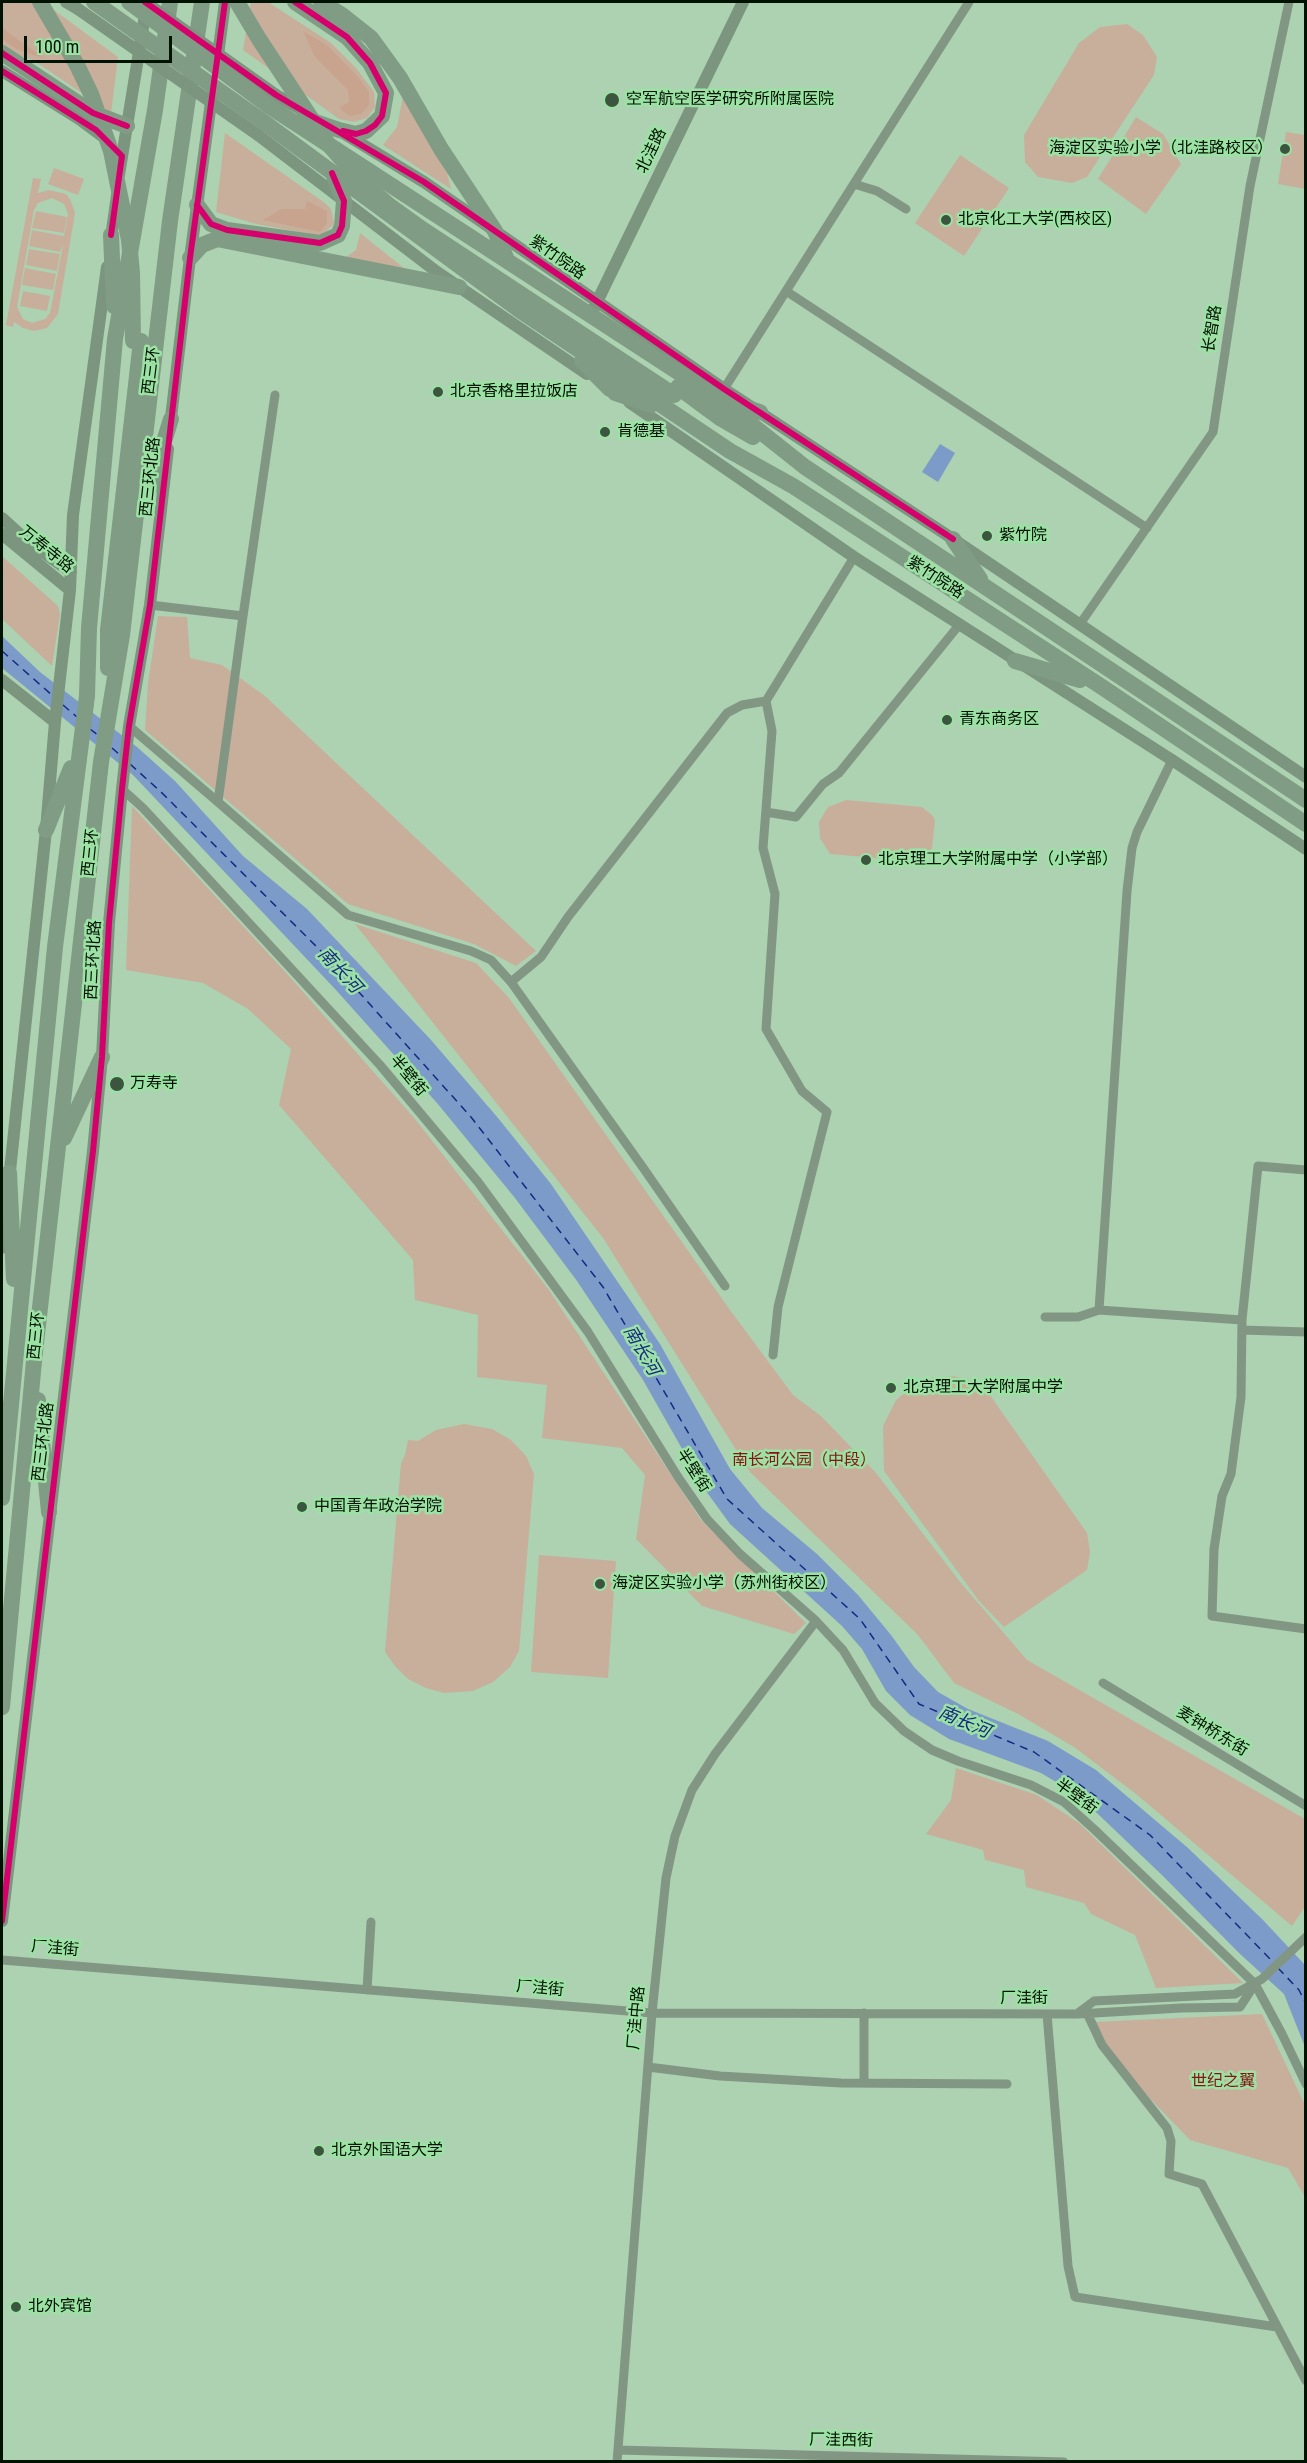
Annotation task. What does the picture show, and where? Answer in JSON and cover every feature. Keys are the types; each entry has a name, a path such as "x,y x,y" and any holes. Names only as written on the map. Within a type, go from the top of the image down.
{"highway":[{"path":"40,2 77,65 91,94 111,151 129,240 137,341 100,617 87,696"},
{"path":"50,2 82,54 108,115 119,148 132,205 140,268 137,341 108,630 107,717"},
{"name":"紫竹院路","path":"94,2 261,129 332,173 491,291 730,451 793,486 1099,685 1305,824"},
{"name":"紫竹院路","path":"129,2 508,260 594,308 721,393 806,468 1305,800"},
{"name":"西三环","path":"2,1498 55,947 87,696 89,628 115,339 155,110 170,2"},
{"name":"西三环","path":"2,1699 34,1361 101,762 122,635 170,221 202,2"},
{"path":"237,2 328,144 368,187 390,206 422,229 676,391 806,468"},
{"path":"246,2 325,122 367,175 425,221 676,391 793,486"},
{"path":"273,100 339,130 356,134 375,125 382,116 386,93 370,63 347,37 295,2"},
{"path":"321,2 371,38 400,78 441,149 495,231 508,260"},
{"path":"2,53 93,113 127,126"},
{"path":"197,206 212,224 226,231 320,243 338,235 342,226 344,201 332,173"},
{"path":"111,235 115,339"},
{"path":"190,258 202,245 217,239 459,287"},
{"path":"559,336 613,391 672,412"},
{"path":"721,393 760,412"},
{"path":"133,541 171,419"},
{"path":"953,538 985,587"},
{"path":"1015,661 1099,685"},
{"path":"46,830 81,744"},
{"path":"57,1152 102,1057"},
{"path":"9,1173 17,1337"},
{"path":"34,1361 49,1512"},
{"path":"2,1430 12,1384"}],"street":[{"path":"66,2 261,129"},
{"path":"2,1248 70,590 73,514 122,156 146,2"},
{"name":"紫竹院路","path":"146,2 273,100"},
{"name":"西三环北路","path":"2,1921 93,1151 102,1057 109,923 122,784 129,726 150,605 190,258 225,2"},
{"name":"北洼路","path":"594,308 743,2"},
{"path":"721,393 969,2"},
{"name":"长智路","path":"1080,624 1213,432 1250,186 1289,2"},
{"path":"2,71 96,130 122,156"},
{"name":"紫竹院路","path":"261,129 344,201 459,287 854,557 1172,760 1305,849"},
{"name":"紫竹院路","path":"339,130 424,182 495,231 594,308"},
{"path":"854,183 877,191 906,209"},
{"path":"786,291 1147,528"},
{"path":"218,802 275,395"},
{"path":"760,412 953,538 1305,777"},
{"name":"万寿寺路","path":"2,518 26,540 70,572"},
{"name":"万寿寺路","path":"2,534 70,590"},
{"path":"773,1355 778,1307 827,1112 802,1091 766,1029 775,894 763,848 772,731 766,700 854,557"},
{"path":"150,605 243,616"},
{"path":"766,812 796,817 822,784 839,773 959,625"},
{"path":"2,680 55,722"},
{"path":"511,982 541,957 617,854 727,713 742,705 766,700"},
{"path":"129,726 348,915 471,951 491,960 511,982 725,1286"},
{"path":"1099,1310 1127,891 1132,848 1137,832 1172,760"},
{"name":"半壁街","path":"122,784 380,1065 471,1173 588,1332 678,1477 708,1520 740,1554 816,1621 843,1650 875,1703 904,1731 932,1750 1031,1785 1064,1802 1259,1981 1305,2084"},
{"path":"1305,1170 1258,1166 1242,1325 1241,1397 1231,1474 1222,1497 1214,1550 1212,1616 1305,1629"},
{"path":"1044,1317 1078,1317 1099,1310 1305,1332"},
{"name":"厂洼中路","path":"617,2462 652,2013 666,1878 675,1836 692,1790 715,1754 816,1621"},
{"name":"麦钟桥东街","path":"1103,1683 1305,1806"},
{"path":"367,1990 371,1922"},
{"path":"1077,2014 1094,2001 1235,1994 1259,1981 1304,1939"},
{"name":"厂洼街","path":"2,1960 652,2013 1077,2014 1240,2007 1259,1981"},
{"path":"864,2013 864,2082"},
{"path":"1087,2013 1102,2045 1167,2128 1171,2141 1170,2174 1202,2184 1305,2381"},
{"path":"1047,2014 1068,2266 1075,2297 1277,2327"},
{"path":"648,2067 720,2076 912,2085 1007,2084"},
{"name":"厂洼西街","path":"618,2450 1064,2462"}],"green space":[{"path":"2,2 43,2 118,57 111,113 33,60 4,51 2,48"},
{"path":"251,2 268,2 331,43 356,68 374,92 375,107 367,118 354,122 339,119 243,50"},
{"path":"1127,24 1143,35 1157,57 1154,75 1087,177 1072,183 1038,177 1025,162 1024,135 1079,43 1100,27"},
{"path":"403,96 447,173 451,189 383,145 397,127"},
{"path":"1136,117 1163,134 1181,164 1146,214 1098,179"},
{"path":"1286,132 1305,135 1305,189 1278,184"},
{"path":"225,133 325,203 331,209 334,224 321,236 256,224 216,212"},
{"path":"960,155 1009,188 964,256 915,223"},
{"path":"54,168 84,179 78,195 48,184"},
{"path":"33,178 41,179 38,193 49,190 66,194 75,213 58,314 47,328 34,331 14,322 13,327 6,325","holes":["52,198 64,204 68,214 64,236 32,230 29,246 60,252 63,245 50,313 45,319 32,323 23,319 17,307 34,210 38,203"]},
{"path":"36,211 67,217 64,233 32,228"},
{"path":"360,233 410,273 346,257 356,250"},
{"path":"29,249 60,254 57,271 26,265"},
{"path":"25,268 56,274 53,290 22,285"},
{"path":"23,291 50,296 47,311 20,306"},
{"path":"2,556 58,606 60,615 52,666 2,619"},
{"path":"158,616 187,617 190,658 222,665 265,696 536,951 516,966 474,944 348,904 145,730 148,683"},
{"path":"846,800 922,807 933,816 935,821 932,848 925,856 911,861 830,854 820,838 819,822 828,807"},
{"path":"132,806 289,976 415,1119 549,1290 701,1520 806,1623 794,1634 702,1606 636,1539 645,1475 622,1448 542,1438 547,1385 477,1377 478,1315 415,1300 413,1260 279,1105 291,1049 248,1009 203,983 126,970"},
{"name":"南长河公园（中段）","path":"355,924 476,963 509,998 793,1395 821,1416 876,1473 961,1583 1027,1660 1305,1819 1305,1907 1292,1926 1136,1794 1074,1747 1018,1714 954,1683 918,1635 750,1472 603,1238"},
{"path":"952,1376 969,1380 987,1391 1087,1533 1090,1552 1087,1570 1004,1627 979,1601 884,1471 883,1426 896,1400 917,1383 934,1377"},
{"path":"464,1424 492,1429 511,1440 526,1456 534,1474 519,1651 510,1667 493,1682 473,1691 444,1693 426,1688 408,1679 385,1652 401,1463 408,1440 418,1441 436,1430"},
{"path":"539,1555 616,1561 608,1678 531,1672"},
{"path":"956,1768 1037,1795 1079,1823 1243,1983 1156,1988 1135,1935 1091,1914 1084,1903 1026,1887 1024,1870 985,1860 983,1850 926,1834 951,1800"},
{"name":"世纪之翼","path":"1262,2014 1305,2105 1305,2197 1288,2168 1190,2140 1097,2044 1095,2022"}],"shaded area":[{"path":"2,26 45,59 16,49 2,39"},
{"path":"303,31 328,46 369,92 369,105 361,114 350,116 339,108 349,102 348,90 315,57"},
{"path":"307,201 327,211 327,223 320,232 263,220 282,209 305,209"}],"water":[{"path":"940,444 955,453 938,482 922,472"},
{"name":"南长河","path":"2,636 40,672 137,747 175,781 243,856 307,909 431,1040 551,1184 660,1344 730,1469 762,1508 817,1554 858,1595 914,1667 938,1692 968,1709 1048,1741 1096,1770 1188,1848 1263,1920 1305,1965 1305,2047 1284,1994 1078,1795 1041,1773 949,1739 910,1715 886,1691 862,1649 842,1626 730,1524 706,1491 643,1380 577,1281 515,1198 437,1103 336,990 133,775 2,668"}],"ferry route":[{"path":"2,651 53,696"},
{"path":"63,705 77,717"},
{"path":"90,729 98,735"},
{"path":"112,748 120,755"},
{"path":"130,764 331,961 471,1117 603,1287 727,1499 860,1619 919,1704 1034,1752 1150,1835 1273,1962"},
{"path":"1278,1968 1299,1990 1306,2004"}],"cycle path":[{"path":"145,2 276,95 424,182 724,389 953,539"},
{"path":"2,1921 93,1151 102,1057 109,923 129,726 150,605 190,258 225,2"},
{"path":"295,2 347,37 370,63 386,93 382,116 375,125 356,134 343,131"},
{"path":"2,53 93,113 127,126"},
{"path":"2,71 96,130 122,156 111,235"},
{"path":"197,205 211,224 227,230 320,243 338,235 342,226 344,201 332,173"}],"place":[{"name":"空军航空医学研究所附属医院","path":"612,100"},
{"name":"海淀区实验小学（北洼路校区）","path":"1285,149"},
{"name":"北京化工大学(西校区)","path":"946,220"},
{"name":"北京香格里拉饭店","path":"438,392"},
{"name":"肯德基","path":"605,432"},
{"name":"紫竹院","path":"987,536"},
{"name":"青东商务区","path":"947,720"},
{"name":"北京理工大学附属中学（小学部）","path":"866,860"},
{"name":"万寿寺","path":"117,1084"},
{"name":"北京理工大学附属中学","path":"891,1388"},
{"name":"中国青年政治学院","path":"302,1507"},
{"name":"海淀区实验小学（苏州街校区）","path":"600,1584"},
{"name":"北京外国语大学","path":"319,2151"},
{"name":"北外宾馆","path":"16,2307"}]}
